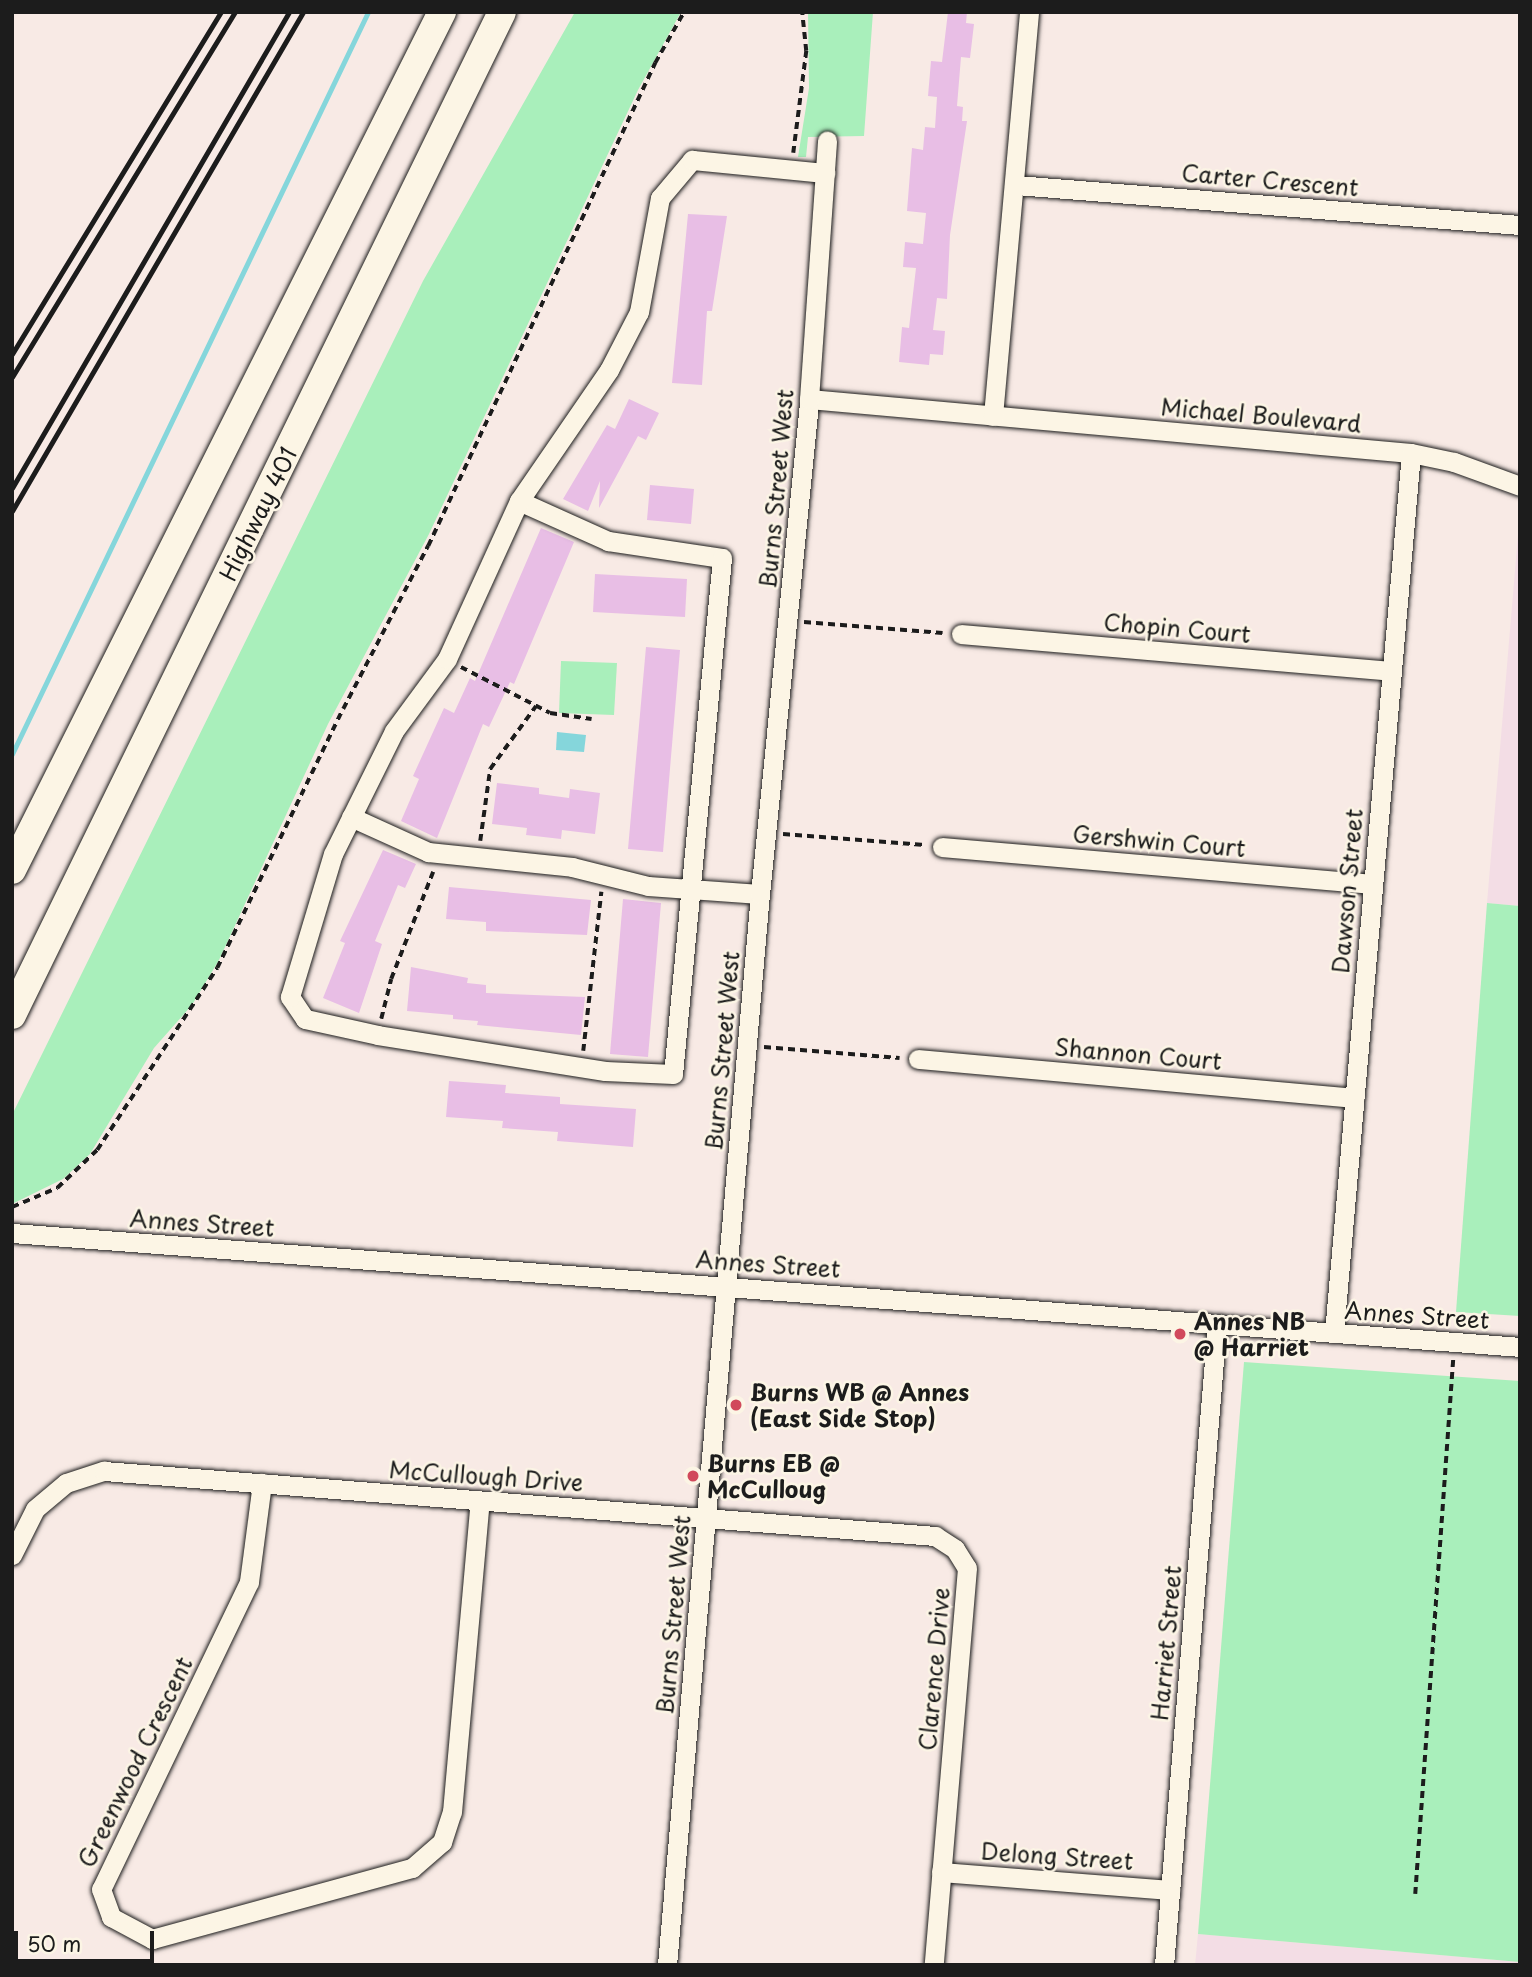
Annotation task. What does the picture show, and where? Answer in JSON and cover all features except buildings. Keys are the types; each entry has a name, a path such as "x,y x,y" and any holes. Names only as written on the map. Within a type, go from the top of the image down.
{"highway":[{"path":"12,870 442,12"},
{"name":"Highway 401","path":"12,1015 502,12"}],"street":[{"path":"993,416 1016,185 1029,12"},
{"name":"Burns Street West","path":"667,1965 760,894 809,399 827,141"},
{"name":"Burns Street West","path":"519,501 608,541 722,558 693,890 673,1074 582,1067 378,1035 305,1019 290,997 333,855 394,731 447,659 519,501 609,370 639,312 660,198 692,160 825,173"},
{"name":"Carter Crescent","path":"1016,185 1520,225"},
{"name":"Michael Boulevard","path":"809,399 1411,453 1454,462 1520,486"},
{"name":"Dawson Street","path":"1334,1333 1411,453"},
{"name":"Chopin Court","path":"961,634 1390,671"},
{"path":"351,817 405,844 439,852 572,867 602,876 693,890 760,894"},
{"name":"Gershwin Court","path":"942,847 1372,884"},
{"name":"Shannon Court","path":"918,1059 1354,1098"},
{"name":"Annes Street","path":"12,1233 1520,1347"},
{"name":"Harriet Street","path":"1164,1965 1217,1324"},
{"name":"McCullough Drive","path":"12,1555 35,1509 66,1483 104,1471 706,1517"},
{"name":"Greenwood Crescent","path":"262,1483 249,1581 101,1889 111,1917 152,1938 412,1868 442,1842 452,1812 480,1501"},
{"name":"Clarence Drive","path":"706,1517 935,1536 961,1558 967,1568 934,1965"},
{"name":"Delong Street","path":"941,1872 1170,1890"}],"path":[{"path":"12,1208 57,1188 91,1157 217,968 343,709 428,546 655,63 684,12"},
{"path":"791,169 806,51 802,12"},
{"path":"788,620 961,634"},
{"path":"447,659 550,713 592,719"},
{"path":"478,857 490,769 536,706"},
{"path":"767,832 942,847"},
{"path":"378,1035 391,979 439,852"},
{"path":"582,1067 602,876"},
{"path":"748,1045 918,1059"},
{"path":"1415,1894 1454,1342"}],"shaded area":[{"path":"1520,523 1520,906 1487,903"},
{"path":"1198,1934 1520,1962 1520,1965 1195,1965"}],"green space":[{"path":"575,12 681,12 638,90 429,534 328,724 219,960 192,1005 154,1048 90,1154 63,1179 12,1204 12,1115 423,281"},
{"path":"808,12 873,12 864,136 808,137 806,157 798,157 809,88"},
{"path":"561,661 617,663 614,715 559,713"},
{"path":"1487,903 1520,906 1520,1316 1456,1312"},
{"path":"1244,1362 1520,1381 1520,1962 1198,1934"}],"water":[{"path":"557,732 586,735 584,752 556,750"}],"waterway":[{"path":"12,754 368,12"}],"railway":[{"path":"12,354 221,12"},
{"path":"12,377 235,12"},
{"path":"12,488 289,12"},
{"path":"12,511 303,12"}],"place":[{"name":"Annes NB @ Harriet","path":"1180,1334"},
{"name":"Burns WB @ Annes (East Side Stop)","path":"736,1405"},
{"name":"Burns EB @ McCulloug","path":"693,1476"}]}
